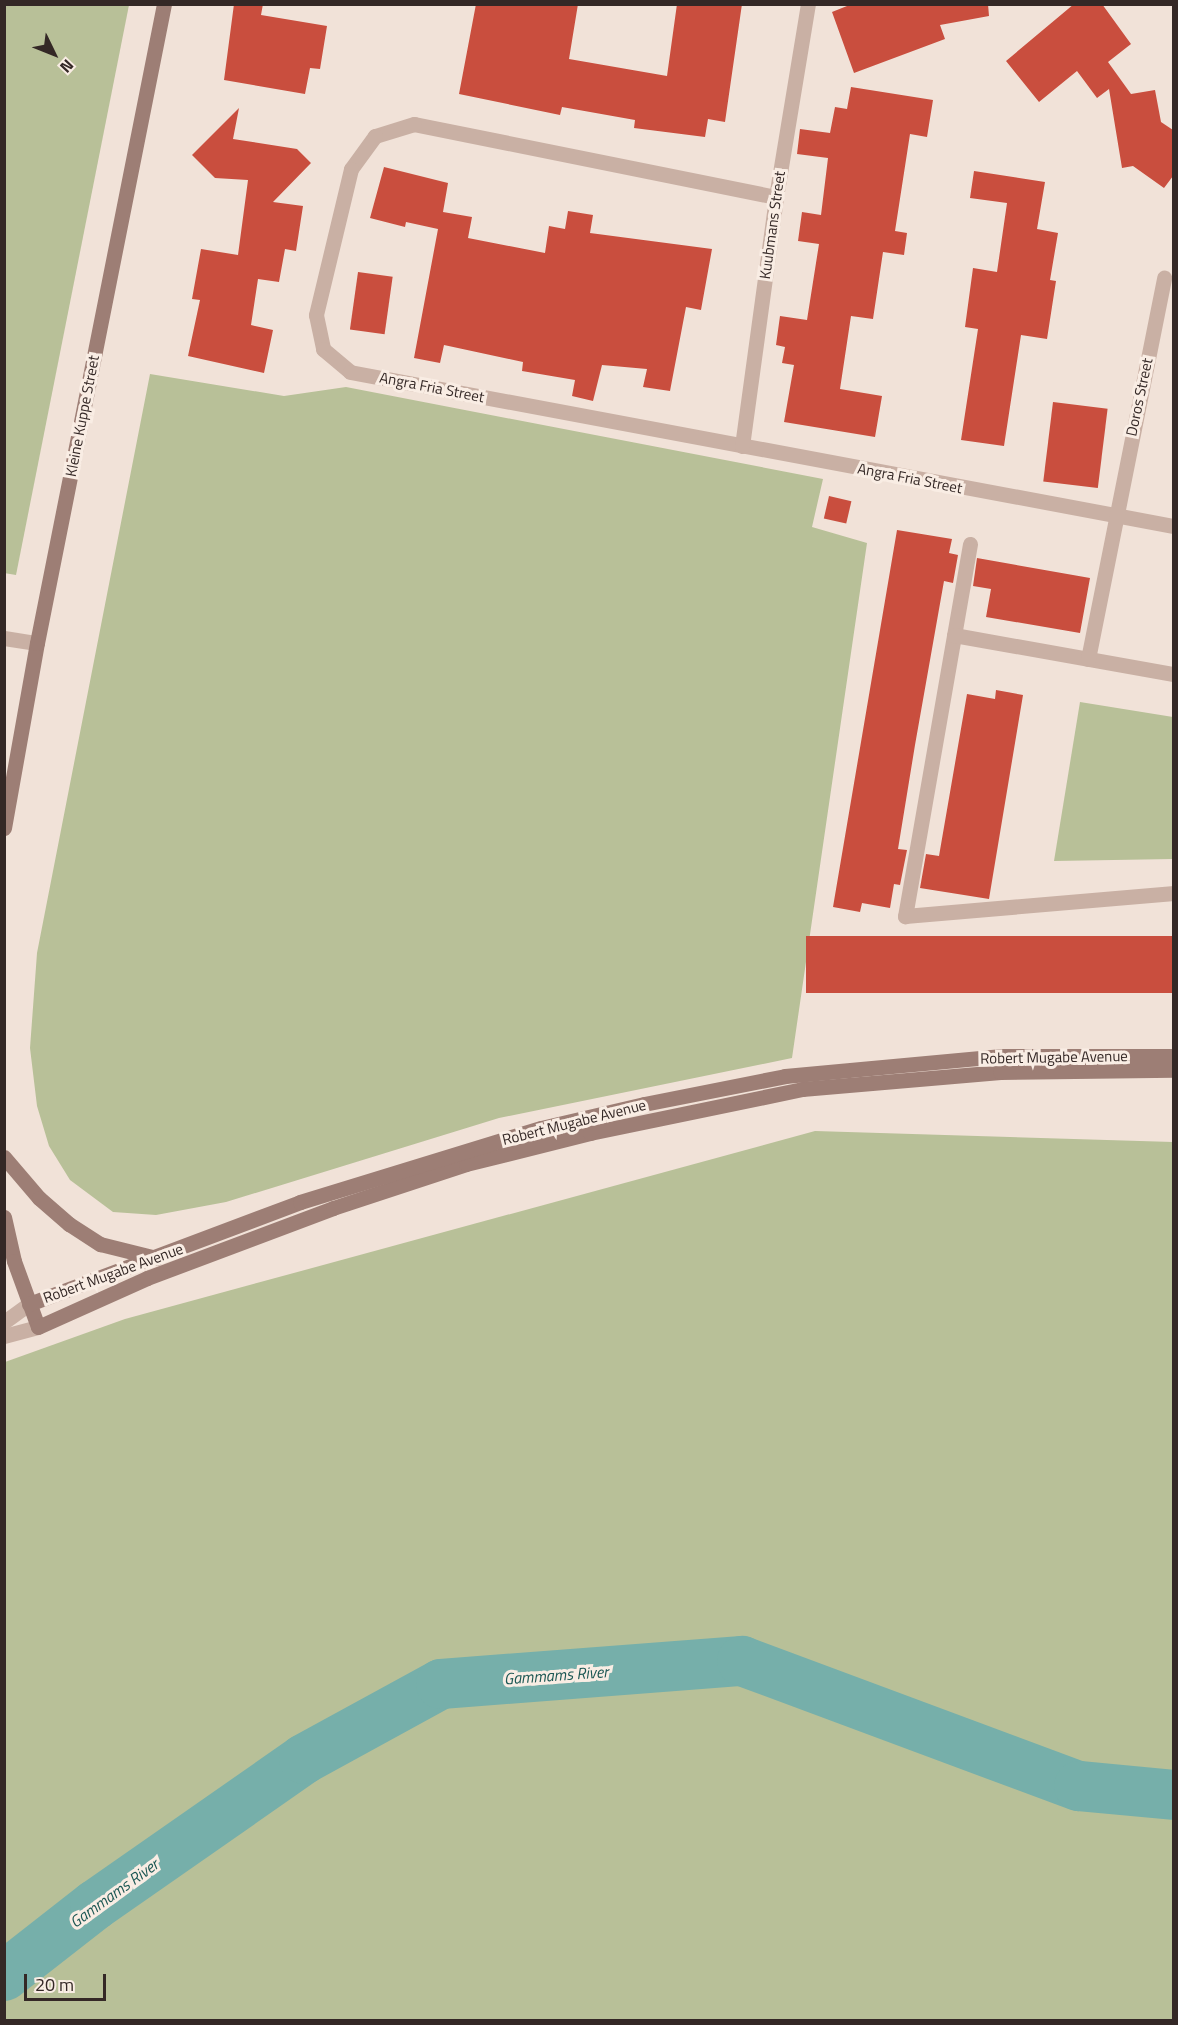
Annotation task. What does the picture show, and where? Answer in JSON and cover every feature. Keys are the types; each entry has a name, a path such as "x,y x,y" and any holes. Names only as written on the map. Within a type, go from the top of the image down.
{"street":[{"name":"Kleine Kuppe Street","path":"4,828 37,643 164,4"},
{"name":"Kuubmans Street","path":"742,446 776,196 808,4"},
{"name":"Angra Fria Street","path":"776,196 414,124 375,136 351,169 316,315 323,349 350,372 1114,517 1173,526"},
{"name":"Doros Street","path":"1088,659 1114,517 1164,277"},
{"path":"970,544 905,916 1173,893"},
{"path":"954,635 1173,674"},
{"path":"4,638 37,643"},
{"name":"Robert Mugabe Avenue","path":"4,1322 29,1304 300,1202 541,1128 655,1101 785,1076 999,1056 1173,1056"},
{"name":"Robert Mugabe Avenue","path":"4,1336 38,1327 147,1278 333,1208 466,1164 590,1133 802,1089 1000,1072 1173,1070"},
{"path":"4,1157 39,1198 69,1224 100,1244 156,1258"},
{"path":"4,1217 14,1261 38,1327"},
{"path":"4,1276 14,1261"}],"green space":[{"path":"4,5 129,5 16,575 4,573"},
{"path":"150,374 284,396 346,387 823,479 812,527 867,543 792,1058 499,1118 226,1202 156,1215 113,1212 70,1180 49,1146 37,1106 30,1048 37,953"},
{"path":"1080,702 1173,717 1173,859 1054,861"},
{"path":"815,1131 1173,1142 1173,2020 5,2020 5,1362 125,1319"}],"building":[{"path":"234,4 263,4 261,15 327,26 320,69 310,68 305,94 224,80"},
{"path":"476,4 578,4 569,59 667,76 677,4 742,4 725,122 708,119 705,137 634,128 635,120 562,107 560,115 459,94"},
{"path":"852,4 988,4 989,16 940,25 945,39 854,73 832,12"},
{"path":"1074,4 1102,4 1131,44 1108,62 1131,94 1155,90 1161,122 1173,130 1173,176 1164,188 1133,166 1122,168 1109,89 1097,98 1077,71 1039,102 1006,61"},
{"path":"851,87 933,100 927,137 910,134 895,231 907,233 904,255 883,252 873,319 851,316 840,389 882,396 875,437 784,422 794,365 782,363 785,347 776,345 780,316 807,320 819,244 798,241 802,212 821,215 828,158 797,154 800,129 830,133 835,107 847,109"},
{"path":"239,108 233,139 297,149 311,163 273,202 303,206 296,251 285,249 279,282 258,279 251,325 273,330 264,373 188,356 200,300 192,299 201,249 238,255 248,180 215,178 192,155"},
{"path":"384,167 448,183 443,212 472,217 468,238 545,253 549,226 565,229 568,211 593,215 590,233 712,249 701,310 686,307 670,391 643,387 647,369 602,365 593,401 572,396 575,380 522,371 523,362 444,345 440,363 414,358 438,229 406,222 405,227 370,218"},
{"path":"974,171 1045,182 1037,229 1058,233 1050,280 1056,281 1047,339 1021,335 1004,446 961,440 978,329 965,327 973,268 997,272 1007,203 970,198"},
{"path":"358,272 393,277 385,334 350,329"},
{"path":"1053,402 1108,409 1098,488 1043,481"},
{"path":"829,496 851,501 846,524 824,518"},
{"path":"897,530 952,539 949,553 958,555 953,583 944,581 915,745 898,849 907,850 900,885 894,884 890,908 862,903 860,912 833,907"},
{"path":"977,558 1090,578 1080,633 986,617 991,589 973,586"},
{"path":"996,690 1023,695 989,899 920,888 926,854 939,856 967,694 995,699"},
{"path":"806,936 1173,936 1173,993 806,993"}],"waterway":[{"name":"Gammams River","path":"4,1976 95,1905 304,1759 441,1684 742,1661 1079,1786 1174,1795"}]}
